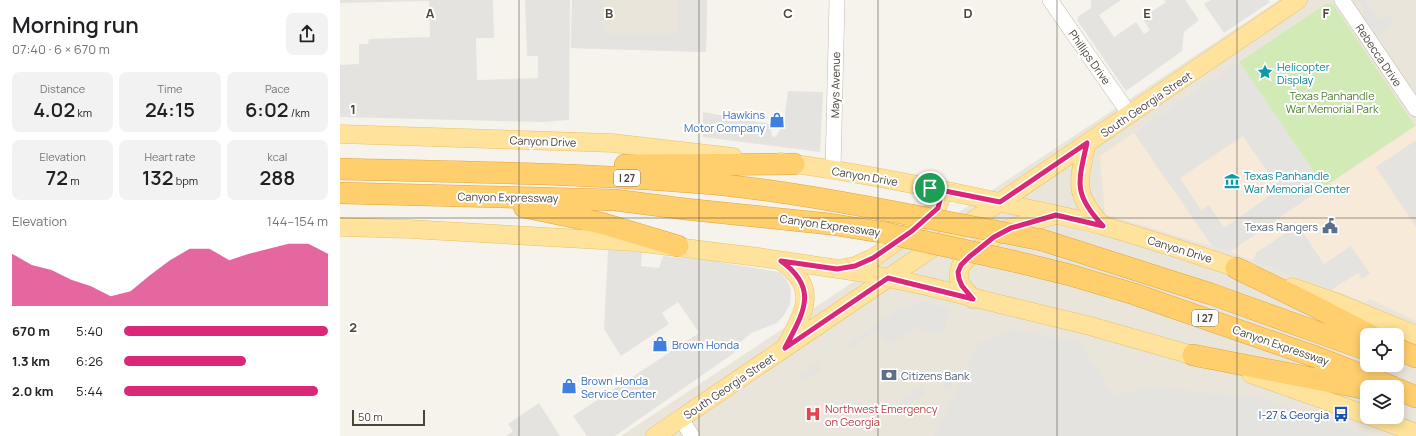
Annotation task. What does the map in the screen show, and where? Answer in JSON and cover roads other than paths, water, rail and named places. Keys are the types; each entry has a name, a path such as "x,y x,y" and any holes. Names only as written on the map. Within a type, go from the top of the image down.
{"highway":[{"path":"501,173 528,167 794,164"},
{"name":"Canyon Expressway","path":"340,169 592,176 703,183 805,195 1042,240 1211,294 1360,347"},
{"name":"Canyon Expressway","path":"340,193 615,200 830,224 886,233 1070,275 1134,294 1316,357 1375,380"},
{"path":"477,197 601,223 678,246"},
{"path":"1236,268 1360,330"},
{"path":"1404,352 1416,357"},
{"path":"1193,356 1360,388"},
{"path":"1404,365 1416,370"},
{"path":"1404,392 1416,397"},
{"path":"1404,399 1416,402"}],"main road":[{"name":"South Georgia Street","path":"655,436 1130,115 1288,3"},
{"name":"Canyon Drive","path":"340,134 612,143 794,164 930,188 1000,202 1103,226 1176,247 1338,303 1416,335"},
{"path":"1087,143 1081,169 1081,194 1089,211 1103,226"},
{"path":"837,269 855,266 873,258 912,231 938,208 940,203 938,196 930,188"},
{"path":"973,299 962,286 959,279 958,272 961,265 994,237 1011,228 1056,215"},
{"path":"340,227 424,230 635,242 678,246 837,269 888,278 1090,326 1249,373 1360,413"},
{"path":"781,261 793,269 801,281 805,295 804,310 785,348"},
{"path":"1392,424 1416,433"}],"street":[{"name":"Mays Avenue","path":"833,170 837,0"},
{"name":"Phillips Drive","path":"1050,0 1130,115"},
{"name":"Rebecca Drive","path":"1342,0 1415,104"},
{"path":"681,419 692,436"}],"place":[{"name":"Helicopter Display","path":"1265,72"},
{"name":"Hawkins Motor Company","path":"777,120"},
{"name":"Texas Panhandle War Memorial Center","path":"1232,181"},
{"name":"Texas Rangers","path":"1330,226"},
{"name":"Brown Honda","path":"660,344"},
{"name":"Citizens Bank","path":"889,375"},
{"name":"Brown Honda Service Center","path":"569,386"},
{"name":"Northwest Emergency on Georgia","path":"813,414"},
{"name":"I-27 & Georgia","path":"1341,414"}],"park label":[{"name":"Texas Panhandle War Memorial Park","path":"1332,101"}]}
